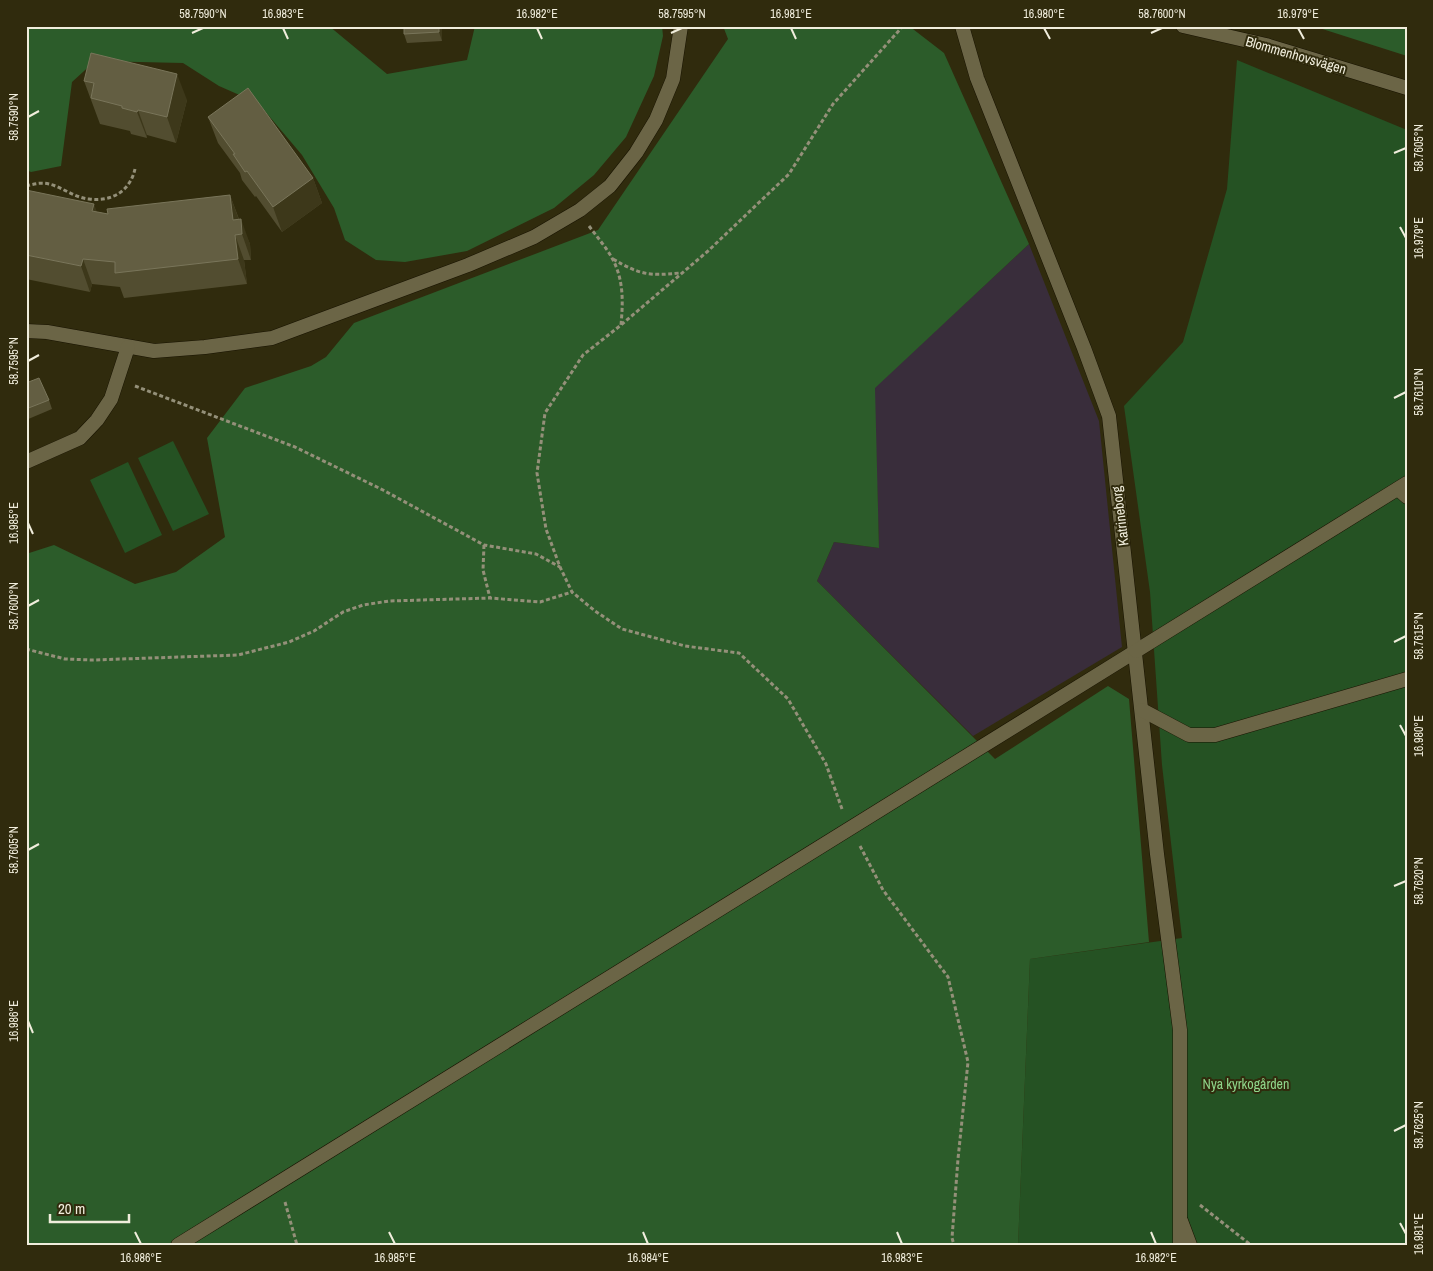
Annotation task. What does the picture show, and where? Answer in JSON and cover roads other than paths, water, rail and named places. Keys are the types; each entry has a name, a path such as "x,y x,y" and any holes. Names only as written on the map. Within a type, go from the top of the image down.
{"street":[{"path":"26,331 47,332 154,351 205,347 272,338 468,265 534,237 580,210 610,186 636,153 656,120 673,79 681,26"},
{"name":"Katrineborg","path":"962,26 977,78 1097,383 1108,416 1180,1030 1180,1245"},
{"name":"Blommenhovsvägen","path":"1183,26 1266,45 1407,88"},
{"path":"26,462 80,438 97,420 111,399 128,347"},
{"path":"178,1245 1136,651 1404,490"},
{"path":"1142,710 1189,735 1215,735 1407,679"},
{"path":"1181,1221 1190,1245"}],"park label":[{"name":"Nya kyrkogården","path":"1246,1084"}]}
